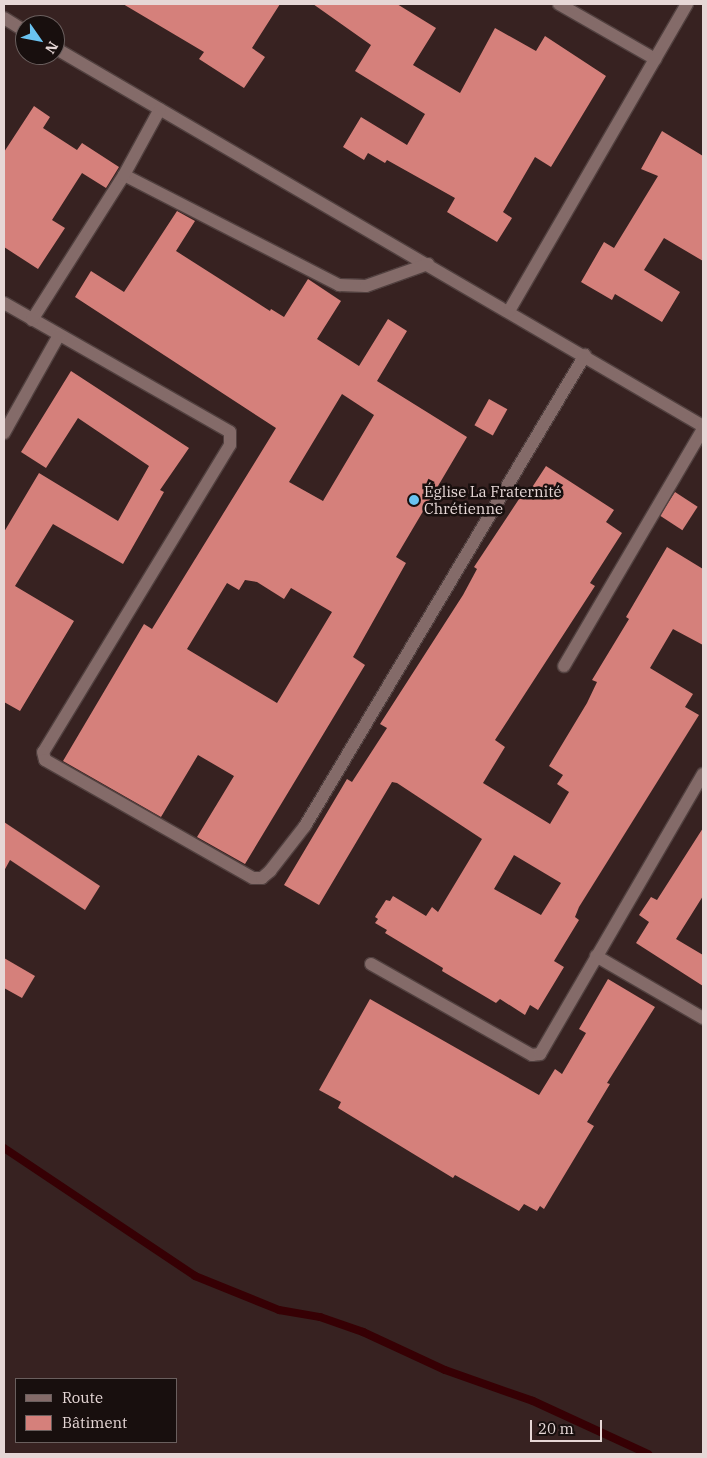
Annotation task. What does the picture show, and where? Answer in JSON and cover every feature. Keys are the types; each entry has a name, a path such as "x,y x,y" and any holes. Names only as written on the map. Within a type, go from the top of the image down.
{"street":[{"path":"560,4 655,59"},
{"path":"509,311 687,4"},
{"path":"4,18 15,24"},
{"path":"65,54 585,355 703,427 564,666"},
{"path":"32,320 124,175 160,108"},
{"path":"124,175 339,285 366,286 428,264"},
{"path":"4,303 230,432 232,439 44,746 45,760 253,878 262,878 270,871 305,826 585,355"},
{"path":"4,433 59,335"},
{"path":"371,964 532,1055 540,1054 703,774"},
{"path":"596,956 703,1018"}],"building":[{"path":"123,4 280,4 252,48 265,57 244,88 199,59 204,52"},
{"path":"313,4 397,4 436,28 413,65 460,93 495,28 536,51 545,36 606,76 551,167 535,157 503,212 512,218 497,242 447,212 455,198 387,160 385,163 368,153 364,160 343,147 361,117 407,145 425,114 355,71 371,45"},
{"path":"34,106 50,117 43,128 77,150 82,143 119,167 106,188 82,173 52,220 65,228 38,269 4,247 4,152"},
{"path":"662,131 703,156 703,261 664,238 644,270 680,292 662,322 615,294 612,300 581,282 604,242 614,248 658,176 641,169"},
{"path":"177,211 195,221 176,251 270,311 271,309 284,317 308,279 341,301 317,339 359,366 388,319 407,331 377,381 467,437 396,557 406,563 353,657 365,665 245,864 197,837 234,776 198,755 161,817 63,761 144,624 152,629 276,428 75,297 91,271 124,292","holes":["342,394 374,415 323,501 289,482","245,580 257,582 284,599 291,588 332,612 277,703 187,649 227,583 239,590"]},
{"path":"71,371 189,448 160,490 164,492 123,564 53,524 15,586 74,621 20,711 4,702 4,532 39,473 118,521 149,466 78,418 46,468 21,452"},
{"path":"489,399 507,409 493,435 474,425"},
{"path":"546,466 614,510 606,522 622,533 590,583 595,586 495,740 505,747 483,783 550,824 569,792 557,784 563,775 549,766 587,703 597,682 592,680 629,619 626,617 667,547 703,569 703,645 673,629 650,668 693,694 685,707 699,715 579,907 575,917 579,920 554,961 564,967 538,1010 530,1005 525,1015 500,999 496,1003 442,971 443,968 385,933 387,930 375,923 378,919 375,917 386,900 390,901 393,896 426,916 432,907 438,912 482,839 397,783 392,782 319,905 284,885 347,779 352,782 387,728 380,724 463,595 477,569 474,567 527,487 531,489","holes":["514,855 561,883 541,915 494,889"]},
{"path":"675,492 698,507 682,530 660,515"},
{"path":"4,822 100,886 85,910 10,860 4,871"},
{"path":"703,828 703,896 676,939 703,955 703,986 636,943 649,922 639,915 651,897 657,900"},
{"path":"4,958 35,976 22,998 4,988"},
{"path":"608,979 655,1007 607,1083 610,1084 587,1122 594,1126 544,1209 540,1206 537,1211 524,1204 519,1211 455,1175 453,1178 338,1108 341,1102 319,1090 370,999 539,1095 555,1069 562,1074 586,1033 579,1029"}],"waterway":[{"path":"4,1148 195,1276 279,1310 320,1317 363,1332 445,1370 533,1401 648,1454"}],"place":[{"name":"Église La Fraternité Chrétienne","path":"414,500"}]}
